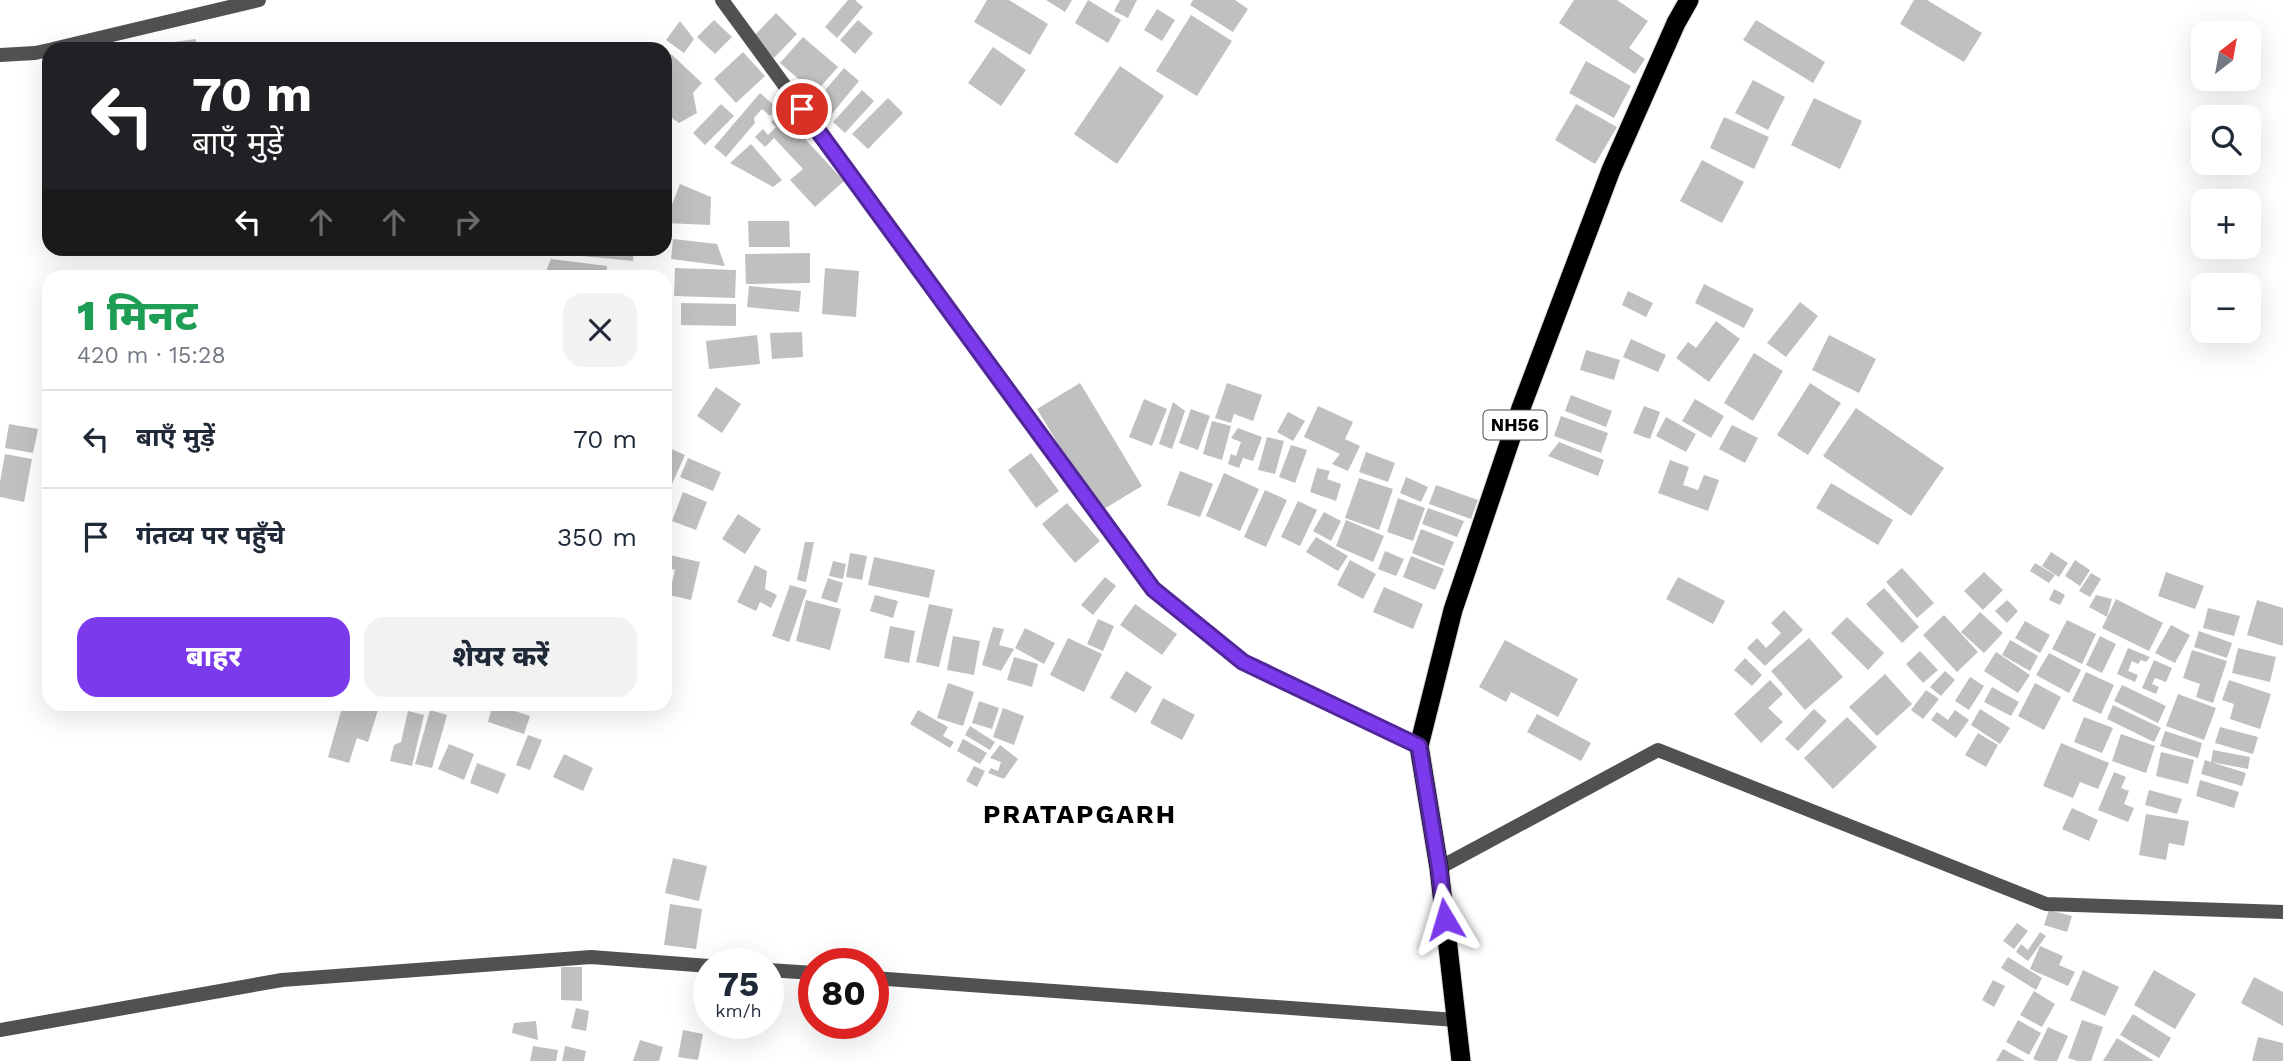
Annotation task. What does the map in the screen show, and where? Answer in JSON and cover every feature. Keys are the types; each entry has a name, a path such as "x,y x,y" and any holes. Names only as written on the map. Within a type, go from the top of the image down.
{"highway":[{"name":"NH56","path":"1461,1061 1439,868 1419,746 1453,610 1521,408 1611,170 1676,23 1689,0"}],"street":[{"path":"81,42 259,0"},
{"path":"722,0 1153,589 1243,662 1419,746"},
{"path":"0,54 42,51"},
{"path":"1439,868 1658,750 2046,904 2283,912"},
{"path":"0,1030 282,980 591,957 693,965"},
{"path":"889,979 1456,1020"}],"building":[{"path":"848,0 855,0 863,7 837,38 825,27"},
{"path":"987,0 1009,0 1048,24 1030,55 974,22"},
{"path":"1046,0 1072,0 1065,12"},
{"path":"1088,0 1121,20 1108,43 1075,23"},
{"path":"1120,0 1137,0 1128,18 1114,11"},
{"path":"1193,0 1235,0 1248,9 1233,32 1190,5"},
{"path":"1574,0 1617,0 1648,21 1629,48 1645,59 1635,74 1559,23"},
{"path":"1914,0 1927,0 1982,33 1964,62 1900,24"},
{"path":"1157,9 1175,20 1162,41 1144,30"},
{"path":"776,13 797,34 774,58 753,37"},
{"path":"1191,15 1232,41 1197,96 1156,71"},
{"path":"714,20 732,37 715,54 697,37"},
{"path":"858,20 873,33 855,54 840,40"},
{"path":"1756,20 1825,62 1813,83 1743,40"},
{"path":"680,21 694,39 684,53 666,40"},
{"path":"803,37 838,67 815,93 780,63"},
{"path":"196,39 196,42 174,42"},
{"path":"993,47 1026,70 1001,106 968,83"},
{"path":"743,52 765,76 736,103 714,79"},
{"path":"672,55 702,83 693,93 697,113 679,123 672,118"},
{"path":"1586,61 1631,86 1614,118 1569,93"},
{"path":"1120,66 1164,96 1117,164 1074,134"},
{"path":"844,68 859,81 831,115 815,102"},
{"path":"1753,80 1785,97 1768,130 1735,113"},
{"path":"862,90 874,101 845,133 833,122"},
{"path":"760,93 777,108 770,116 762,109 754,118 755,123 726,157 714,147"},
{"path":"888,98 903,113 868,149 852,134"},
{"path":"1814,98 1862,121 1840,169 1791,145"},
{"path":"721,104 734,116 705,145 693,133"},
{"path":"1576,104 1617,127 1595,164 1555,140"},
{"path":"781,113 844,181 815,207 790,180 803,169 774,138 765,147 755,137 763,129 768,135 776,127 771,122"},
{"path":"1724,117 1769,137 1754,169 1710,148"},
{"path":"751,144 782,180 773,187 730,163"},
{"path":"1702,160 1744,182 1722,223 1680,201"},
{"path":"680,184 711,197 710,225 672,223 672,205"},
{"path":"748,221 789,221 790,247 749,247"},
{"path":"673,239 717,244 725,266 671,259"},
{"path":"810,253 810,283 746,284 745,254"},
{"path":"582,256 633,256 633,261"},
{"path":"551,259 607,266 607,270 546,270"},
{"path":"675,268 736,270 735,298 674,296"},
{"path":"825,268 859,271 856,317 822,314"},
{"path":"1704,284 1754,309 1744,328 1695,303"},
{"path":"749,286 801,291 799,312 747,307"},
{"path":"1628,291 1653,303 1646,317 1622,305"},
{"path":"1800,302 1818,316 1786,357 1767,343"},
{"path":"681,303 736,304 736,326 681,325"},
{"path":"1716,321 1740,339 1709,382 1676,358 1688,342 1696,348"},
{"path":"802,332 803,357 772,359 770,333"},
{"path":"757,335 760,364 709,369 706,341"},
{"path":"1829,335 1876,359 1859,393 1812,370"},
{"path":"1631,339 1666,355 1658,372 1623,357"},
{"path":"1586,350 1620,360 1614,380 1580,370"},
{"path":"1754,353 1783,371 1753,421 1724,403"},
{"path":"1080,383 1142,486 1099,512 1037,409"},
{"path":"1227,383 1262,395 1253,421 1234,414 1231,423 1215,418"},
{"path":"1810,383 1841,403 1808,455 1777,435"},
{"path":"716,387 741,404 722,433 697,416"},
{"path":"1571,395 1612,411 1606,427 1565,411"},
{"path":"1144,399 1167,409 1152,446 1129,437"},
{"path":"1695,399 1724,416 1711,438 1682,421"},
{"path":"1173,402 1185,411 1172,449 1159,444"},
{"path":"1318,406 1353,422 1345,439 1360,446 1348,471 1332,464 1340,454 1304,437"},
{"path":"1644,406 1660,412 1650,439 1633,433"},
{"path":"1856,408 1944,468 1911,516 1823,456"},
{"path":"1191,409 1210,416 1198,450 1179,443"},
{"path":"1288,412 1305,421 1293,441 1277,432"},
{"path":"1561,416 1608,433 1601,453 1554,436"},
{"path":"1666,417 1696,434 1686,452 1656,436"},
{"path":"1212,421 1231,426 1222,460 1203,454"},
{"path":"9,424 38,429 33,453 5,448"},
{"path":"1732,425 1758,438 1745,463 1719,449"},
{"path":"1238,428 1262,437 1253,461 1243,458 1239,468 1228,464 1231,454 1236,456 1241,442 1231,438"},
{"path":"1267,437 1284,441 1275,474 1258,470"},
{"path":"1559,442 1604,460 1598,476 1548,456"},
{"path":"1291,445 1307,450 1295,483 1279,477"},
{"path":"672,449 685,455 672,484"},
{"path":"1366,452 1395,463 1388,482 1359,472"},
{"path":"1031,453 1059,491 1036,508 1008,470"},
{"path":"5,454 32,459 24,502 0,497"},
{"path":"688,458 721,472 713,491 680,477"},
{"path":"1670,460 1689,467 1683,485 1698,490 1704,475 1719,480 1708,511 1658,493"},
{"path":"1317,468 1330,471 1327,479 1341,484 1336,501 1310,492"},
{"path":"1180,471 1213,484 1200,517 1167,505"},
{"path":"1224,473 1259,489 1240,531 1206,516"},
{"path":"1406,477 1428,487 1421,502 1400,493"},
{"path":"1359,478 1393,489 1379,530 1345,518"},
{"path":"1831,483 1893,520 1878,545 1816,508"},
{"path":"1436,485 1478,500 1471,519 1429,504"},
{"path":"1265,490 1287,500 1266,547 1244,537"},
{"path":"683,492 707,502 696,530 672,521"},
{"path":"1398,498 1425,508 1413,541 1387,532"},
{"path":"1298,501 1317,510 1300,546 1281,537"},
{"path":"1067,503 1100,541 1075,563 1042,524"},
{"path":"1428,508 1464,521 1457,537 1422,524"},
{"path":"1324,512 1341,521 1331,541 1313,531"},
{"path":"738,514 761,529 745,554 722,539"},
{"path":"1346,520 1384,536 1373,562 1336,546"},
{"path":"1421,529 1454,542 1444,566 1412,553"},
{"path":"1316,537 1348,556 1338,571 1306,552"},
{"path":"805,542 814,542 806,582 797,580"},
{"path":"1385,551 1404,559 1396,576 1378,569"},
{"path":"2051,552 2068,563 2059,577 2042,566"},
{"path":"850,553 867,556 862,580 846,577"},
{"path":"672,556 700,562 691,600 672,596 675,570 672,569"},
{"path":"1411,556 1444,569 1435,590 1403,577"},
{"path":"874,557 935,570 929,598 868,585"},
{"path":"1350,560 1376,574 1363,599 1337,585"},
{"path":"2075,560 2090,570 2080,586 2065,576"},
{"path":"833,561 846,564 843,579 829,576"},
{"path":"2035,563 2055,575 2049,583 2030,571"},
{"path":"755,565 767,571 765,589 777,595 771,608 760,602 756,611 737,602"},
{"path":"1902,568 1934,603 1917,618 1886,582"},
{"path":"1984,572 2003,590 1983,610 1964,591"},
{"path":"2166,572 2204,586 2195,609 2158,596"},
{"path":"2091,573 2101,579 2090,597 2079,591"},
{"path":"1105,577 1116,586 1093,615 1081,605"},
{"path":"1678,577 1725,601 1713,624 1666,599"},
{"path":"828,578 843,583 837,603 821,598"},
{"path":"790,585 807,590 789,642 772,636"},
{"path":"1384,587 1423,604 1413,629 1373,612"},
{"path":"1884,588 1919,627 1902,643 1866,604"},
{"path":"2054,589 2065,595 2060,605 2049,600"},
{"path":"875,595 898,601 893,618 870,611"},
{"path":"2096,595 2112,599 2107,617 2089,607"},
{"path":"2116,599 2163,623 2149,651 2102,628"},
{"path":"806,600 841,609 830,650 796,641"},
{"path":"2007,600 2018,611 2007,623 1995,611"},
{"path":"2257,600 2283,608 2283,646 2247,635"},
{"path":"929,604 953,609 939,667 916,662"},
{"path":"1135,604 1177,634 1162,655 1120,625"},
{"path":"2208,608 2240,616 2234,636 2203,628"},
{"path":"1784,610 1803,630 1765,666 1747,648 1757,638 1766,648 1781,633 1771,623"},
{"path":"1980,612 2003,633 1984,653 1961,632"},
{"path":"1944,615 1978,652 1957,672 1923,635"},
{"path":"1847,617 1884,653 1868,670 1831,633"},
{"path":"1098,619 1114,626 1103,651 1087,644"},
{"path":"2067,620 2096,634 2082,664 2052,649"},
{"path":"2025,621 2050,635 2040,653 2015,638"},
{"path":"2171,625 2190,635 2175,663 2155,653"},
{"path":"890,626 915,631 909,663 884,658"},
{"path":"993,627 1004,629 999,645 1014,649 1001,671 982,665"},
{"path":"1025,628 1055,643 1044,664 1015,648"},
{"path":"2199,631 2232,643 2227,658 2194,647"},
{"path":"953,636 980,641 974,675 947,670"},
{"path":"2100,636 2116,644 2102,673 2086,665"},
{"path":"1068,638 1102,654 1084,692 1050,675"},
{"path":"1809,638 1843,677 1805,710 1771,671"},
{"path":"1505,640 1578,679 1558,717 1511,692 1506,702 1479,687"},
{"path":"2010,640 2038,656 2030,671 2002,655"},
{"path":"2128,648 2150,657 2146,662 2141,660 2138,664 2132,661 2128,671 2138,675 2135,682 2117,674"},
{"path":"2238,648 2276,657 2270,682 2232,673"},
{"path":"2192,650 2227,661 2213,703 2196,697 2200,684 2183,678"},
{"path":"1920,651 1938,670 1923,683 1906,664"},
{"path":"1996,652 2030,675 2018,693 1984,671"},
{"path":"2049,653 2081,670 2069,693 2036,675"},
{"path":"1014,657 1038,664 1032,687 1007,680"},
{"path":"1745,658 1762,675 1752,686 1734,670"},
{"path":"2154,660 2172,668 2166,682 2155,678 2152,684 2159,687 2156,694 2142,688"},
{"path":"1126,671 1152,687 1136,713 1110,698"},
{"path":"1945,671 1955,680 1941,696 1930,687"},
{"path":"2086,672 2114,685 2101,714 2072,701"},
{"path":"1885,674 1912,704 1877,736 1849,707"},
{"path":"1970,677 1984,686 1969,710 1955,701"},
{"path":"1770,680 1783,694 1768,708 1783,722 1761,743 1734,714"},
{"path":"2229,680 2271,694 2260,729 2230,719 2234,704 2222,700"},
{"path":"948,683 974,692 963,726 937,718"},
{"path":"2035,683 2061,697 2044,730 2018,716"},
{"path":"2122,685 2166,706 2158,723 2114,701"},
{"path":"1992,687 2019,702 2011,716 1984,702"},
{"path":"1926,690 1939,699 1923,719 1911,710"},
{"path":"2178,694 2216,708 2204,740 2166,726"},
{"path":"1163,698 1195,715 1182,740 1150,723"},
{"path":"979,701 999,708 992,729 972,723"},
{"path":"2113,705 2161,728 2154,742 2107,719"},
{"path":"1003,708 1024,716 1014,745 993,737"},
{"path":"1814,709 1827,721 1798,751 1785,739"},
{"path":"1980,709 2010,728 2000,744 1971,725"},
{"path":"918,710 948,727 943,736 954,742 950,748 910,724"},
{"path":"1955,710 1969,720 1956,738 1931,720 1937,712 1948,720"},
{"path":"341,711 378,711 368,742 357,738 349,763 328,757"},
{"path":"408,711 424,715 412,766 390,761 394,745 401,742"},
{"path":"430,711 447,715 432,768 415,764"},
{"path":"491,711 515,711 530,716 524,734 488,722"},
{"path":"1537,714 1591,743 1581,761 1527,732"},
{"path":"1847,717 1877,747 1833,789 1804,758"},
{"path":"2084,717 2113,728 2102,753 2074,742"},
{"path":"970,726 995,742 990,750 965,735"},
{"path":"2220,727 2258,737 2253,754 2215,743"},
{"path":"2165,731 2202,743 2198,758 2160,746"},
{"path":"1978,733 1998,745 1986,767 1965,755"},
{"path":"2121,734 2155,746 2146,773 2112,761"},
{"path":"528,735 542,740 530,770 516,765"},
{"path":"963,739 987,753 980,764 957,751"},
{"path":"2061,743 2109,763 2098,789 2080,782 2073,798 2043,786"},
{"path":"449,744 474,754 464,780 438,769"},
{"path":"1000,745 1018,759 1004,779 988,773 991,768 998,771 1001,762 990,758"},
{"path":"2213,750 2250,757 2248,769 2211,762"},
{"path":"2161,752 2194,760 2188,784 2156,776"},
{"path":"564,754 593,768 583,791 553,777"},
{"path":"2205,760 2246,773 2242,786 2201,774"},
{"path":"477,763 506,774 498,794 470,783"},
{"path":"974,766 985,771 977,787 966,781"},
{"path":"2114,772 2126,777 2121,788 2129,791 2124,804 2134,808 2128,822 2098,810"},
{"path":"2200,780 2239,792 2234,808 2196,796"},
{"path":"2149,790 2182,799 2177,814 2145,805"},
{"path":"2072,808 2098,820 2089,841 2062,829"},
{"path":"2146,814 2189,821 2184,846 2169,843 2166,860 2139,855"},
{"path":"673,858 707,866 699,901 665,893"},
{"path":"670,904 702,909 696,948 664,945"},
{"path":"2049,910 2072,916 2067,932 2044,925"},
{"path":"2017,923 2028,931 2014,949 2003,941"},
{"path":"2040,932 2046,936 2028,961 2016,952 2021,944 2028,950"},
{"path":"2040,946 2063,956 2059,965 2075,972 2068,986 2030,969"},
{"path":"2008,957 2042,978 2036,990 2001,968"},
{"path":"561,967 582,967 582,1001 561,1000"},
{"path":"2083,970 2119,987 2105,1016 2070,1000"},
{"path":"2154,970 2196,994 2175,1029 2134,1005"},
{"path":"2254,977 2283,992 2283,1026 2241,1003"},
{"path":"1993,980 2005,986 1994,1007 1982,1000"},
{"path":"2034,991 2055,1004 2042,1027 2020,1015"},
{"path":"576,1008 589,1011 586,1031 571,1028"},
{"path":"2133,1014 2171,1038 2159,1058 2120,1035"},
{"path":"2018,1020 2041,1033 2029,1055 2006,1042"},
{"path":"2082,1020 2103,1027 2091,1061 2068,1058"},
{"path":"536,1021 538,1040 512,1033 514,1023"},
{"path":"2048,1027 2068,1036 2057,1061 2038,1061 2033,1059"},
{"path":"683,1030 693,1032 693,1039 702,1039 698,1060 678,1057"},
{"path":"2258,1037 2283,1043 2283,1061 2252,1061"},
{"path":"2117,1038 2154,1061 2103,1061"},
{"path":"640,1040 663,1047 659,1061 633,1061"},
{"path":"533,1046 558,1050 556,1061 530,1061"},
{"path":"565,1046 586,1051 584,1061 562,1061"},
{"path":"2003,1049 2025,1061 1996,1061"}],"district":[{"name":"PRATAPGARH","path":"1080,814"}],"route":[{"path":"802,109 1153,589 1243,662 1419,746 1445,919"}]}
